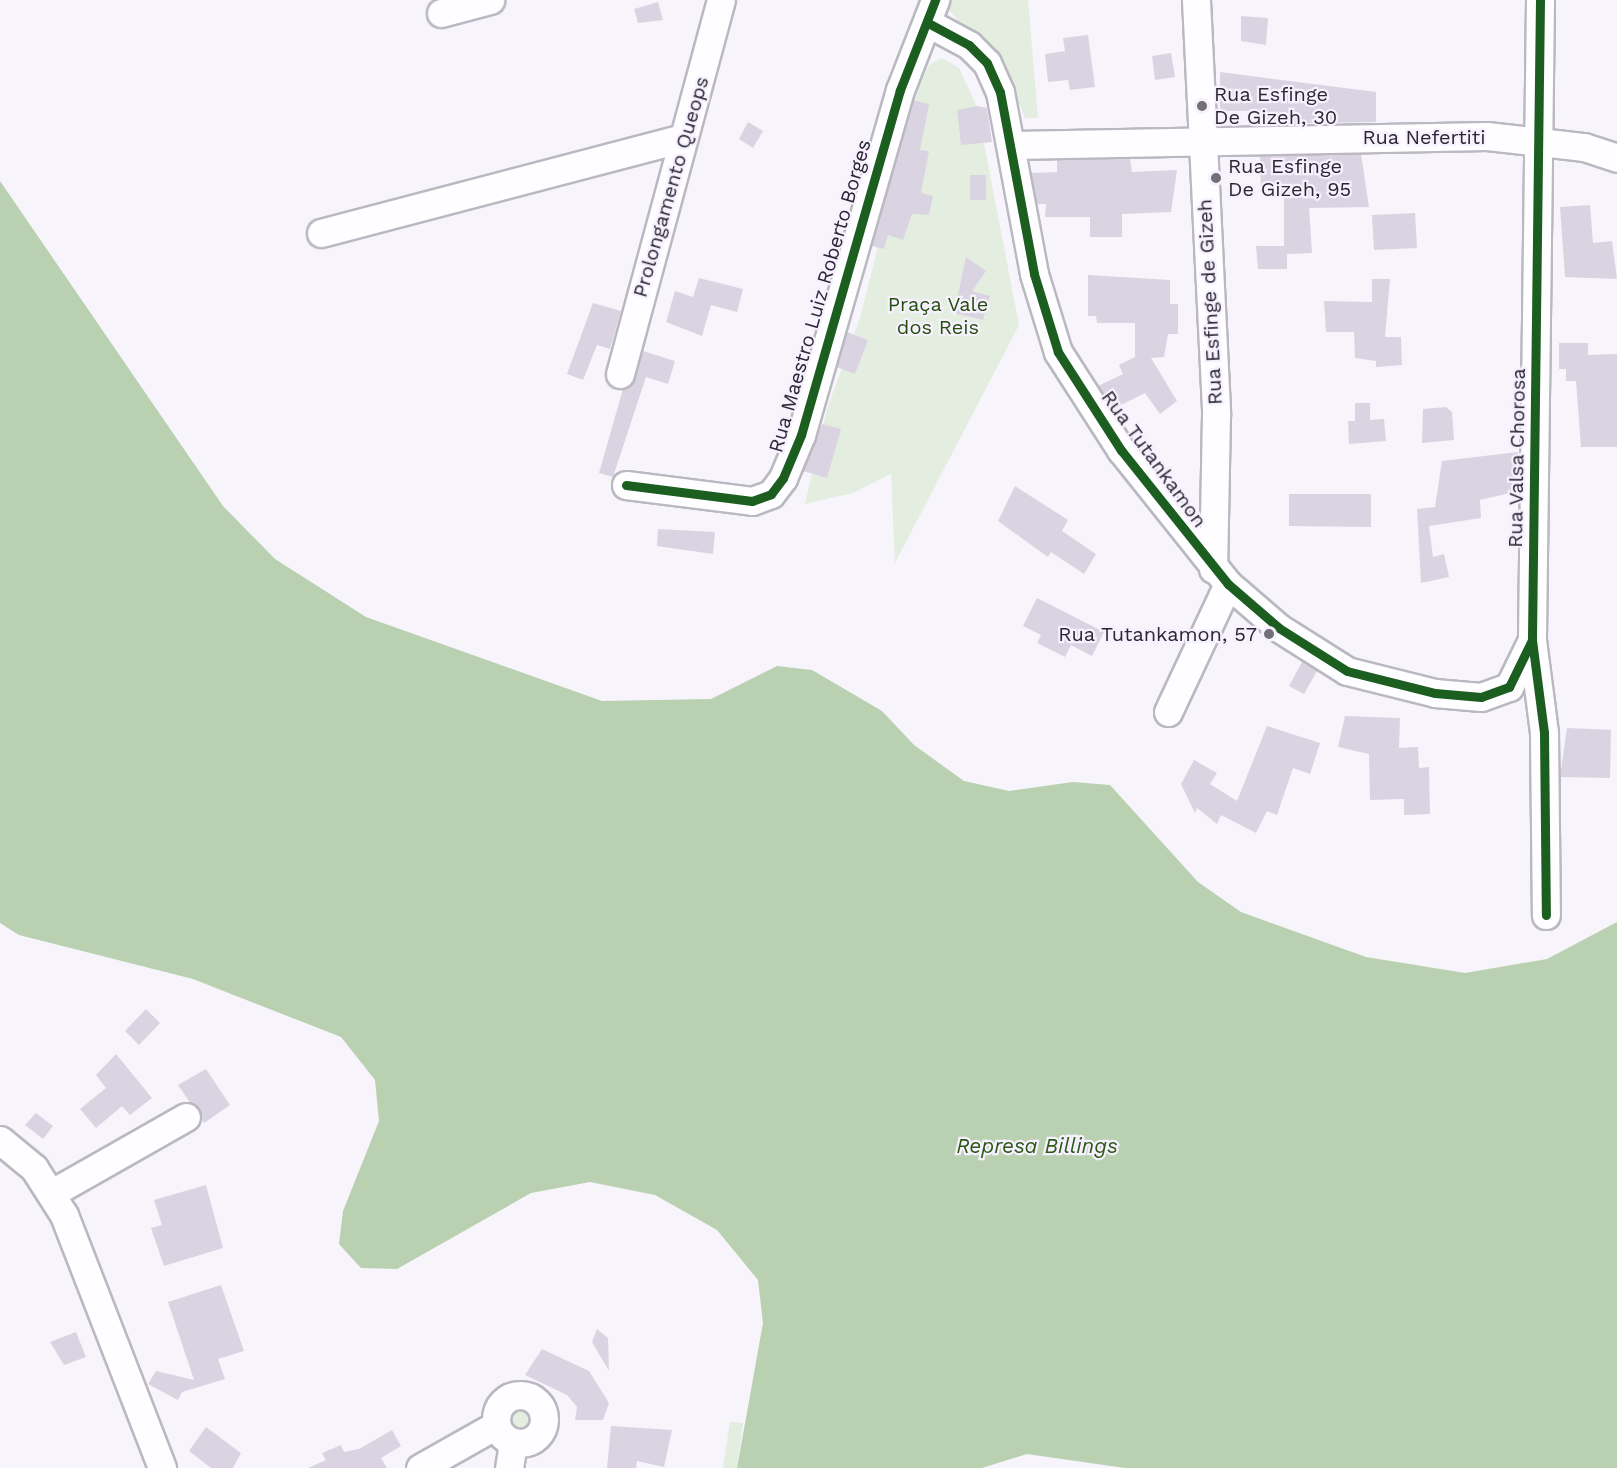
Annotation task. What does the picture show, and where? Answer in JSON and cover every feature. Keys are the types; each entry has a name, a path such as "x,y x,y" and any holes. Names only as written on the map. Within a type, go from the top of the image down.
{"street":[{"path":"441,13 490,0"},
{"name":"Prolongamento Queops","path":"620,374 721,0"},
{"name":"Rua Esfinge de Gizeh","path":"1168,712 1221,577 1216,415 1196,0"},
{"name":"Rua Valsa Chorosa","path":"1540,0 1532,640 1544,733 1546,915"},
{"name":"Rua Tutankamon","path":"932,12 953,34 987,63 1000,92 1013,145 1048,331 1121,450 1221,577 1279,628 1347,671 1435,693 1481,697 1509,687 1532,640"},
{"name":"Rua Maestro Luiz Roberto Borges","path":"626,485 720,501 763,498 777,487 801,435 900,90 932,12"},
{"path":"321,233 682,138"},
{"name":"Rua Nefertiti","path":"1013,145 1203,139 1540,139 1617,158"},
{"path":"52,1193 186,1118"},
{"path":"0,1140 20,1154 52,1193 162,1468"},
{"path":"420,1468 506,1445"}],"green space":[{"path":"939,0 1028,0 1038,118 1025,118 1006,70"},
{"name":"Praça Vale dos Reis","path":"942,58 959,68 977,107 1019,325 895,563 891,474 853,493 805,504 827,409 860,318 919,85 929,65"},
{"path":"520,1402 532,1407 537,1419 532,1431 520,1436 508,1431 503,1419 508,1407"},
{"path":"730,1422 743,1423 737,1468 723,1468"}],"water":[{"name":"Represa Billings","path":"0,181 223,506 275,559 366,617 602,701 711,699 777,666 812,670 882,711 914,745 964,781 1009,791 1073,782 1110,785 1198,882 1241,912 1366,957 1465,973 1547,959 1617,922 1617,1468 1125,1468 1027,1454 982,1468 737,1468 763,1323 758,1280 717,1230 655,1195 590,1182 531,1193 397,1269 361,1268 339,1244 343,1211 379,1121 375,1080 341,1037 193,979 19,935 0,923"}],"building":[{"path":"658,2 663,20 638,23 634,9"},
{"path":"1241,16 1268,18 1266,45 1241,41"},
{"path":"1088,35 1095,87 1070,90 1068,80 1048,82 1045,54 1065,51 1063,38"},
{"path":"1171,53 1175,77 1155,80 1152,56"},
{"path":"1220,72 1376,92 1376,122 1257,124 1257,111 1220,111"},
{"path":"913,100 929,104 920,150 929,151 921,193 933,196 929,215 912,214 903,240 888,235 884,249 872,246"},
{"path":"977,106 987,108 992,142 961,145 957,110"},
{"path":"748,122 763,131 753,148 739,139"},
{"path":"1361,154 1369,207 1309,208 1312,253 1287,254 1287,269 1258,269 1256,246 1284,246 1284,195 1261,194 1260,156"},
{"path":"1130,159 1132,172 1177,170 1171,212 1122,214 1122,237 1090,237 1090,217 1045,217 1046,204 1037,204 1031,173 1057,172 1057,160"},
{"path":"970,175 986,175 986,200 970,200"},
{"path":"1590,205 1593,243 1612,241 1617,279 1565,277 1560,207"},
{"path":"1415,213 1417,248 1374,250 1372,215"},
{"path":"966,257 986,271 972,291 990,296 983,320 954,313"},
{"path":"1088,275 1170,280 1170,304 1178,304 1178,334 1168,334 1164,357 1151,358 1177,401 1160,414 1145,393 1113,409 1098,386 1123,374 1119,365 1135,357 1135,323 1097,323 1096,316 1088,316"},
{"path":"699,278 743,289 737,312 711,305 702,336 666,322 675,291 693,297"},
{"path":"1372,279 1390,279 1385,337 1401,337 1402,365 1376,367 1376,361 1355,358 1354,332 1326,332 1324,301 1372,302"},
{"path":"593,303 621,311 610,349 597,345 583,380 567,374"},
{"path":"847,332 868,340 855,374 837,367"},
{"path":"1559,343 1588,343 1588,355 1617,354 1617,447 1581,447 1576,381 1566,381 1566,369 1559,369"},
{"path":"643,351 675,361 668,384 646,377 613,477 599,473 623,389 635,379"},
{"path":"1355,403 1370,403 1370,420 1384,419 1386,441 1349,444 1348,421 1355,421"},
{"path":"1446,407 1452,412 1454,440 1422,443 1423,409"},
{"path":"822,424 841,429 827,478 803,471"},
{"path":"1518,452 1518,491 1480,500 1481,518 1429,526 1433,557 1444,554 1449,577 1421,583 1417,509 1435,507 1442,461"},
{"path":"1015,486 1068,520 1062,531 1096,554 1084,574 1051,552 1048,557 998,521"},
{"path":"1289,494 1371,494 1371,527 1289,526"},
{"path":"658,529 715,532 713,554 657,546"},
{"path":"1037,598 1104,632 1092,656 1071,645 1065,657 1037,643 1041,635 1023,626"},
{"path":"1302,662 1317,671 1304,694 1289,686"},
{"path":"1345,716 1400,718 1399,748 1418,747 1419,768 1429,767 1430,814 1404,815 1404,799 1370,800 1369,754 1338,747"},
{"path":"1267,726 1320,743 1310,774 1293,768 1277,815 1267,811 1256,833 1221,815 1217,824 1197,808 1195,813 1181,784 1194,760 1217,773 1210,784 1237,801"},
{"path":"1567,728 1611,730 1610,778 1560,777"},
{"path":"146,1009 160,1023 139,1045 125,1031"},
{"path":"116,1054 152,1098 130,1115 122,1106 96,1128 80,1109 106,1088 96,1075"},
{"path":"206,1069 230,1105 204,1123 178,1085"},
{"path":"36,1113 53,1126 43,1139 25,1125"},
{"path":"206,1185 223,1248 164,1266 151,1228 162,1225 154,1200"},
{"path":"221,1285 244,1351 218,1359 225,1379 182,1392 178,1400 148,1384 156,1371 194,1380 168,1302"},
{"path":"597,1329 608,1338 609,1371 592,1342"},
{"path":"76,1332 86,1357 64,1365 50,1342"},
{"path":"542,1349 589,1371 609,1403 603,1420 575,1420 577,1407 567,1395 525,1375"},
{"path":"611,1426 672,1430 664,1467 637,1461 636,1468 607,1468"},
{"path":"206,1427 241,1453 233,1468 211,1468 189,1451"},
{"path":"392,1430 401,1446 381,1458 387,1468 308,1468 326,1460 322,1453 341,1445 344,1452 359,1449"}],"cycle path":[{"path":"626,485 752,501 771,494 783,478 801,435 900,90 935,0"},
{"path":"1540,0 1532,640 1544,733 1546,915"},
{"path":"930,24 969,45 987,63 1000,92 1034,274 1058,352 1121,450 1228,584 1279,628 1347,671 1435,693 1481,697 1509,687 1532,640"}],"place":[{"name":"Rua Esfinge De Gizeh, 30","path":"1202,106"},
{"name":"Rua Esfinge De Gizeh, 95","path":"1216,178"},
{"name":"Rua Tutankamon, 57","path":"1269,634"}]}
